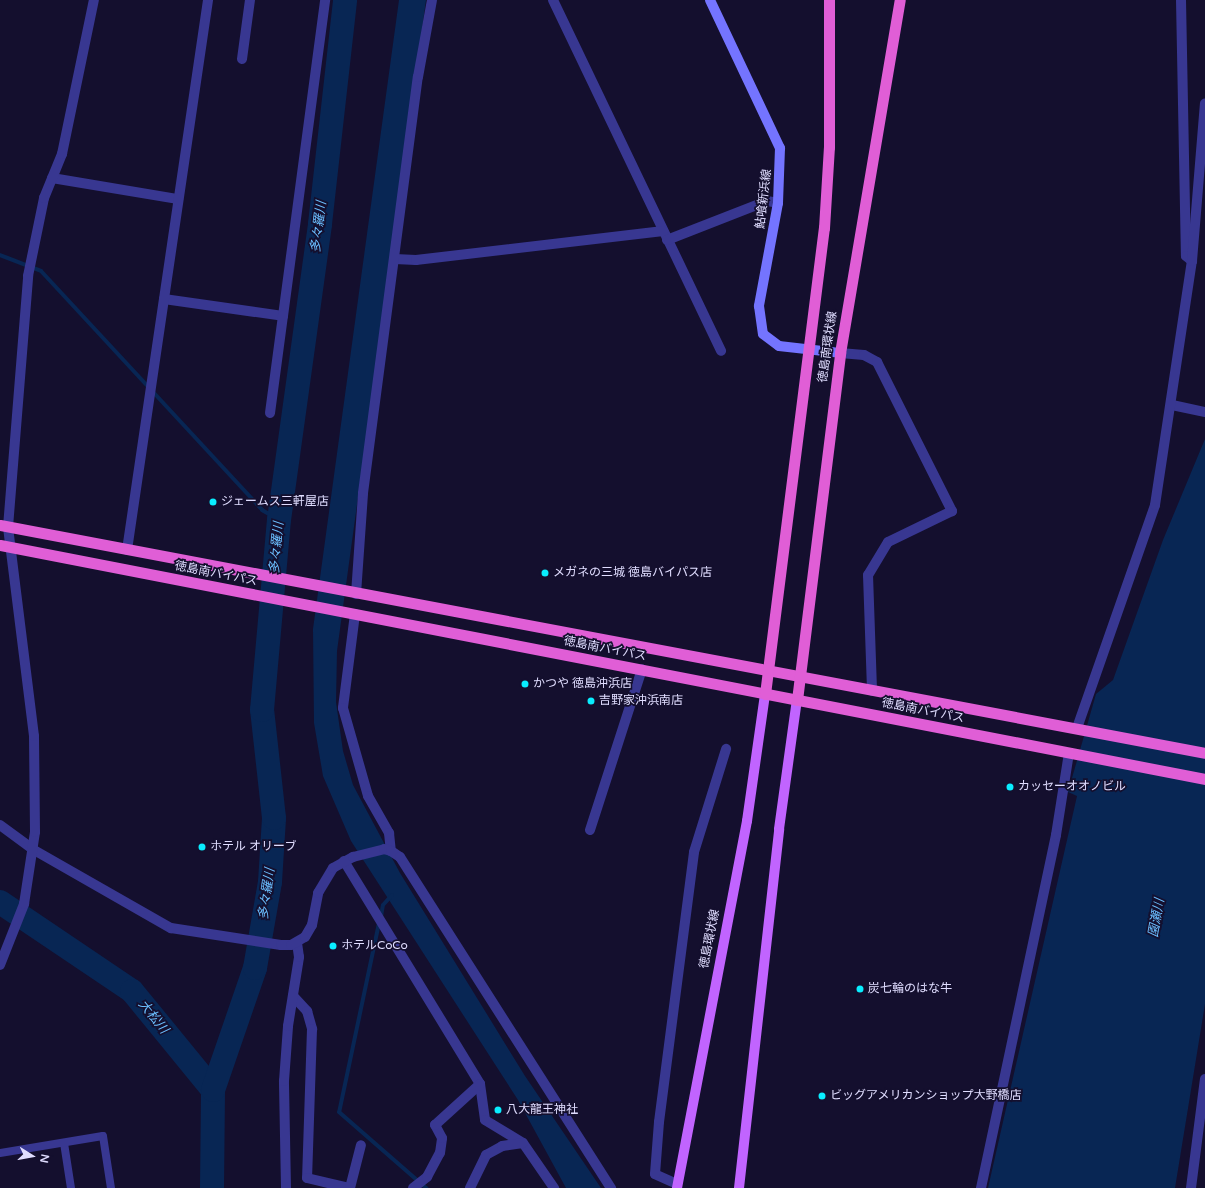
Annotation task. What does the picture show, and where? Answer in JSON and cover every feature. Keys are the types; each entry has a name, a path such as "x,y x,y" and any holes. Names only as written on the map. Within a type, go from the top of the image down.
{"highway":[{"name":"徳島南環状線","path":"765,694 767,668 809,350 830,147 829,0"},
{"name":"徳島南環状線","path":"796,700 840,353 900,0"},
{"name":"徳島南バイパス","path":"4,526 248,574 767,668 872,691 1205,753"},
{"name":"徳島南バイパス","path":"5,546 1205,779"}],"main road":[{"name":"鮎喰新浜線","path":"710,0 780,148 778,203 759,306 759,322 763,334 779,346 840,353"},
{"name":"徳島環状線","path":"677,1186 746,821 765,694"},
{"path":"739,1188 796,700"}],"street":[{"path":"0,965 24,904 33,863 34,850 34,736 5,546 4,526 28,276 32,252 52,178 62,154 94,0"},
{"path":"127,550 208,0"},
{"path":"242,59 250,0"},
{"path":"270,413 325,0"},
{"path":"354,593 363,493 418,78 432,0"},
{"path":"553,0 721,351"},
{"path":"1181,0 1186,256 1192,261"},
{"path":"1081,729 1155,505 1172,405 1192,261 1205,104"},
{"path":"52,178 178,198"},
{"path":"395,258 416,260 665,235 767,202 778,203"},
{"path":"164,299 283,316"},
{"path":"840,353 864,356 877,362 952,510 888,542 868,575 872,691"},
{"path":"1172,405 1205,412"},
{"path":"351,613 343,708 368,796 388,833 388,850"},
{"path":"590,830 642,669"},
{"path":"677,1186 655,1174 659,1122 694,852 726,749"},
{"path":"980,1188 1072,754"},
{"path":"0,825 34,850 170,928 240,940 281,945 297,943 312,925 318,892 327,875 348,859 388,850 400,857 611,1188"},
{"path":"348,859 480,1084 485,1120 523,1143 554,1188"},
{"path":"286,1188 284,1081 293,996 299,957 297,943"},
{"path":"293,996 307,1011 312,1029 307,1178 349,1188 361,1145"},
{"path":"1191,1188 1205,1079"},
{"path":"412,1188 427,1177 440,1153 442,1138 435,1125 480,1084"},
{"path":"470,1188 486,1154 502,1146 523,1143"}],"lane":[{"path":"0,1153 103,1136 111,1188"},
{"path":"64,1143 71,1188"}],"water":[{"path":"399,0 426,0 337,651 336,702 343,751 353,785 400,873 525,1076 601,1188 566,1188 518,1100 351,841 323,776 314,723 313,629"},
{"name":"園瀬川","path":"1205,439 1205,1004 1175,1188 988,1188 1077,796 1068,792 1096,694 1113,680 1163,540"}],"waterway":[{"name":"多々羅川","path":"212,1188 213,1090 255,968 270,882 274,818 262,710 279,520 320,224 345,0"},
{"path":"0,255 41,271 262,510 279,520"},
{"path":"381,917 383,905 392,895"},
{"name":"大松川","path":"0,902 132,991 213,1090"},
{"path":"379,923 339,1112 426,1188"}],"place":[{"name":"ジェームス三軒屋店","path":"213,502"},
{"name":"メガネの三城 徳島バイパス店","path":"545,573"},
{"name":"かつや 徳島沖浜店","path":"525,684"},
{"name":"吉野家沖浜南店","path":"591,701"},
{"name":"カッセーオオノビル","path":"1010,787"},
{"name":"ホテル オリーブ","path":"202,847"},
{"name":"ホテルCoCo","path":"333,946"},
{"name":"炭七輪のはな牛","path":"860,989"},
{"name":"ビッグアメリカンショップ大野橋店","path":"822,1096"},
{"name":"八大龍王神社","path":"498,1110"}]}
